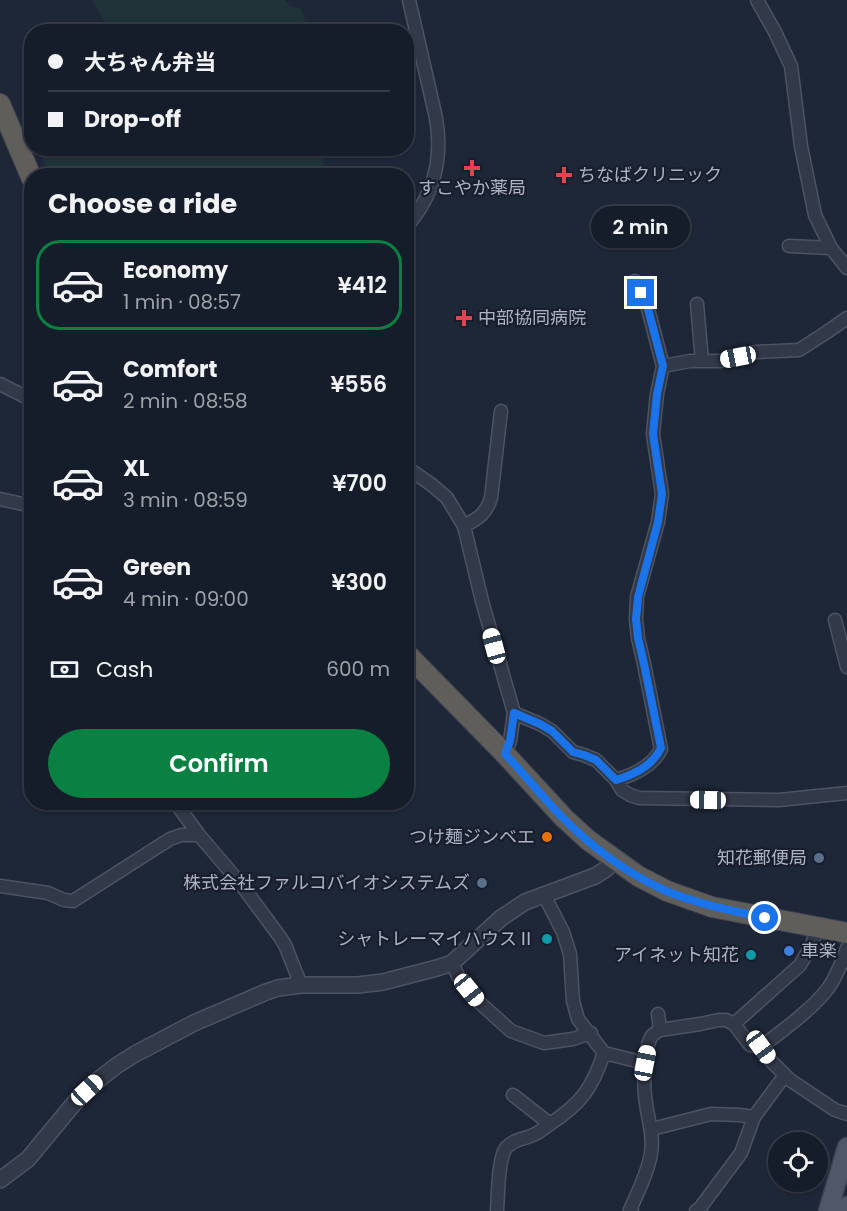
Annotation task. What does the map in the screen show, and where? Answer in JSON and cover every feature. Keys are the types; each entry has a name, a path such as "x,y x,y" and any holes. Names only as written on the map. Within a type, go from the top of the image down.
{"highway":[{"path":"0,104 27,168"},
{"path":"414,661 505,754 564,819 614,860 638,876 663,889 712,907 847,933"}],"main road":[{"path":"828,1211 847,1147"},
{"path":"846,1211 847,1206"}],"street":[{"path":"409,0 439,135 437,165 428,194 414,217"},
{"path":"757,0 791,66 801,146 815,215 831,248 847,268"},
{"path":"789,246 831,248"},
{"path":"616,780 627,777 654,760 661,748 636,619 638,597 658,522 662,494 653,434 657,394 663,366 647,305 635,281"},
{"path":"697,304 702,361"},
{"path":"663,366 720,361 756,352 799,350 847,318"},
{"path":"0,384 24,396"},
{"path":"464,526 487,510 491,498 501,411"},
{"path":"414,473 447,498 464,526 482,601 514,713 510,741 505,754"},
{"path":"0,499 24,504"},
{"path":"835,620 847,667"},
{"path":"514,713 552,731 573,752 596,760 616,780 622,790 639,798 779,800 847,793"},
{"path":"181,810 280,937 301,985"},
{"path":"0,886 48,893 64,900 74,901 170,839 199,835"},
{"path":"0,1180 28,1160 75,1101 98,1080 126,1060 194,1023 278,988 382,982 452,963 501,918 525,902 595,876 614,860"},
{"path":"544,895 563,932 570,954 573,1001 578,1019 591,1033 604,1053 645,1063"},
{"path":"734,1024 800,965 812,945 817,928"},
{"path":"761,1047 820,998 842,965 847,948"},
{"path":"452,963 458,976 480,1003 511,1031 544,1044 573,1040 591,1033"},
{"path":"658,1014 660,1030"},
{"path":"632,1211 630,1210 648,1168 651,1152 652,1129 645,1102 645,1063 650,1037 655,1032 726,1020 734,1024 750,1045 761,1047 790,1080 836,1110 847,1114"},
{"path":"497,1211 501,1157 506,1148 511,1143 535,1134 576,1105 595,1078 604,1053"},
{"path":"696,1211 741,1153 754,1117 784,1075"},
{"path":"513,1095 550,1124"},
{"path":"652,1129 711,1114 754,1117"}],"shaded area":[{"path":"92,0 284,0 290,6 301,9 306,24 106,24"},
{"path":"42,156 324,156 323,168 96,168 89,166 46,168"}],"place":[{"name":"すこやか薬局","path":"472,168"},
{"name":"ちなばクリニック","path":"564,175"},
{"name":"中部協同病院","path":"464,318"},
{"name":"つけ麺ジンベエ","path":"547,837"},
{"name":"知花郵便局","path":"819,858"},
{"name":"株式会社ファルコバイオシステムズ","path":"482,883"},
{"name":"シャトレーマイハウスⅡ","path":"547,939"},
{"name":"車楽","path":"789,951"},
{"name":"アイネット知花","path":"751,955"}],"route":[{"path":"641,293 647,305 663,366 657,394 653,434 662,494 658,522 638,597 636,619 661,748 654,760 627,777 616,780 596,760 573,752 552,731 514,713 510,741 505,754 564,819 588,840 638,876 663,889 712,907 765,918"}]}
